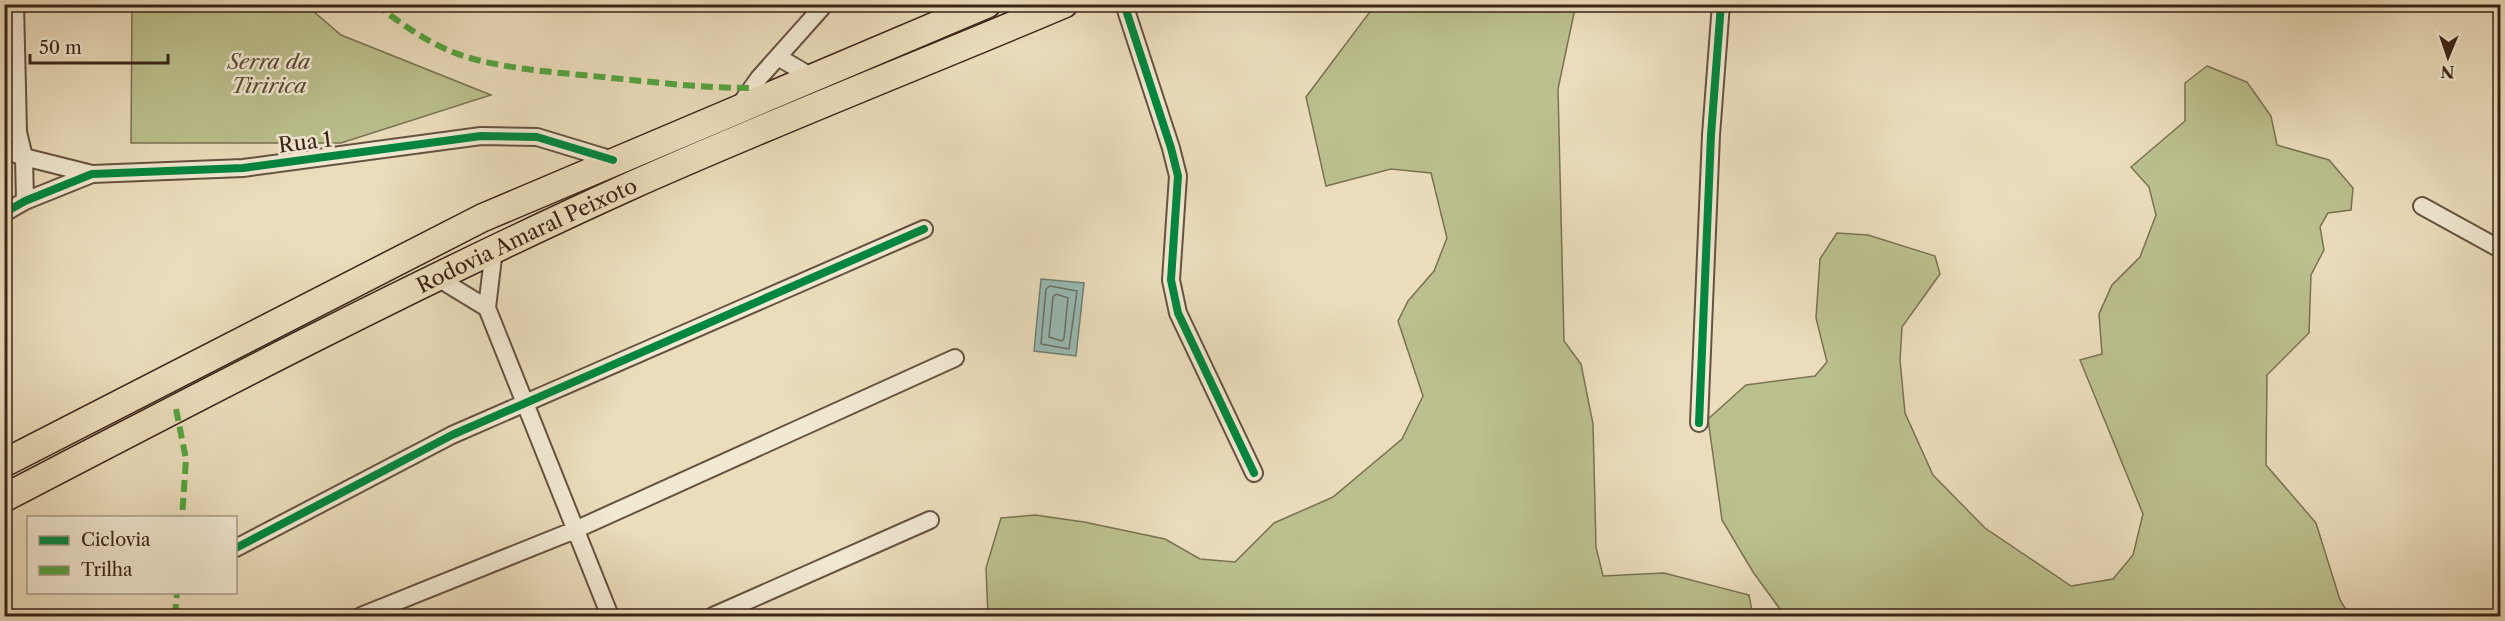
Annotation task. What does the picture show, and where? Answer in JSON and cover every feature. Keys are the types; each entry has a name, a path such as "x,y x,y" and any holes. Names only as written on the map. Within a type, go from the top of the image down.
{"highway":[{"name":"Rodovia Amaral Peixoto","path":"4,463 482,218 613,160 987,4"},
{"name":"Rodovia Amaral Peixoto","path":"4,498 233,378 494,249 634,184 1064,4"}],"street":[{"path":"15,4 18,132 24,157 25,201"},
{"path":"736,110 750,88 825,4"},
{"path":"1124,4 1178,176 1171,280 1178,313 1254,473"},
{"path":"1699,423 1711,135 1721,4"},
{"path":"778,57 812,78"},
{"name":"Rua 1","path":"4,150 92,174 243,168 481,136 537,137 613,160"},
{"name":"Rua 1","path":"4,213 25,201 92,174"},
{"path":"2421,206 2500,249"},
{"path":"237,547 452,435 924,229"},
{"path":"494,249 487,308 610,616"},
{"path":"436,277 487,308"},
{"path":"361,616 575,530 955,358"},
{"path":"713,616 930,520"}],"green space":[{"name":"Serra da Tiririca","path":"132,5 306,5 341,35 491,95 341,143 131,143"},
{"path":"1375,5 1580,5 1574,13 1558,89 1564,341 1581,364 1593,424 1596,547 1603,576 1664,573 1749,595 1753,616 988,616 986,568 1001,518 1035,515 1084,522 1165,539 1200,559 1235,562 1274,523 1333,497 1402,439 1423,396 1398,321 1408,301 1434,271 1447,238 1431,173 1391,169 1326,186 1306,97"},
{"path":"2207,66 2247,82 2271,116 2277,145 2329,160 2353,188 2351,210 2328,213 2320,227 2324,250 2311,275 2309,333 2267,375 2266,465 2316,523 2340,600 2350,616 1785,616 1753,572 1722,520 1708,419 1746,385 1815,376 1827,362 1816,318 1820,259 1837,233 1868,235 1935,256 1940,274 1902,327 1900,360 1905,413 1933,475 1985,528 2071,586 2113,579 2133,555 2143,514 2080,360 2102,354 2099,314 2112,285 2140,257 2156,215 2149,187 2131,167 2185,121 2185,83"}],"water":[{"path":"1041,279 1084,283 1076,356 1034,351"}],"marked path":[{"path":"376,4 433,43 485,62 531,70 651,82 750,88"},
{"path":"176,409 186,459 182,516"},
{"path":"175,616 177,594"}],"cycle path":[{"path":"1124,4 1178,176 1171,280 1178,313 1254,473"},
{"path":"1699,423 1711,135 1721,4"},
{"path":"4,213 25,201 92,174 243,168 481,136 537,137 613,160"},
{"path":"237,547 452,435 924,229"}]}
